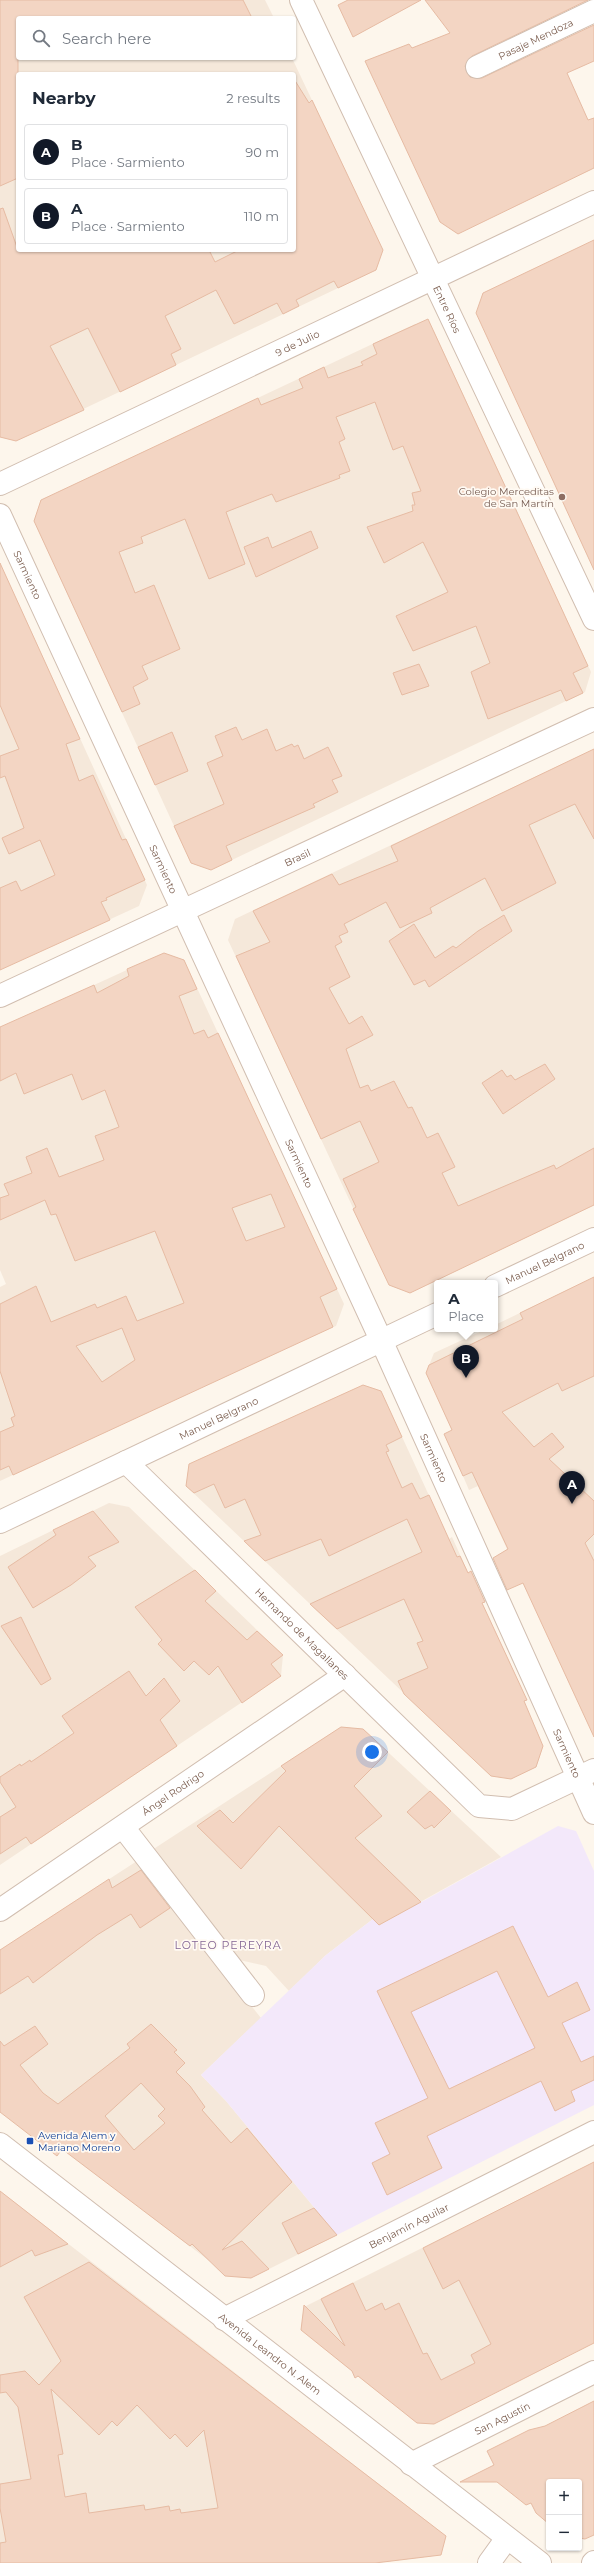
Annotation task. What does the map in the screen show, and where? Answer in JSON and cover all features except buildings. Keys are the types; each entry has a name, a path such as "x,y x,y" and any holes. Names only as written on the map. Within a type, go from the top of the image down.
{"street":[{"name":"Entre Ríos","path":"301,0 594,619"},
{"name":"Pasaje Mendoza","path":"477,67 594,11"},
{"name":"9 de Julio","path":"0,484 594,202"},
{"name":"Sarmiento","path":"0,515 381,1340 586,1773 594,1813"},
{"name":"Brasil","path":"0,996 594,719"},
{"name":"Manuel Belgrano","path":"498,1285 594,1239"},
{"name":"Manuel Belgrano","path":"0,1522 434,1315"},
{"name":"Hernando de Magallanes","path":"126,1462 479,1806 512,1809 586,1773"},
{"name":"Ángel Rodrigo","path":"0,1910 345,1675"},
{"path":"123,1827 253,1995"},
{"name":"Benjamín Aguilar","path":"224,2319 594,2132"},
{"name":"Avenida Leandro N. Alem","path":"0,2144 540,2563"},
{"name":"San Agustín","path":"411,2464 594,2372"},
{"path":"489,2563 507,2538"}],"shaded area":[{"path":"0,0 265,0 273,16 16,16 16,60 293,60 383,250 376,270 16,441 0,437"},
{"path":"415,324 434,331 591,672 585,692 211,870 191,863 34,521 41,500"},
{"path":"0,563 147,885 139,906 0,970"},
{"path":"594,749 594,1205 437,1280 434,1280 434,1282 410,1293 389,1285 228,940 235,919"},
{"path":"164,953 184,960 344,1304 336,1326 0,1481 0,1287 6,1284 0,1270 0,1028"},
{"path":"594,1277 594,1729 589,1726 523,1583 513,1587 499,1555 507,1549 478,1486 469,1490 444,1434 452,1430 426,1373 434,1353 480,1332 498,1332 498,1324"},
{"path":"363,1385 381,1391 449,1539 452,1537 467,1570 464,1571 482,1603 527,1700 523,1702 543,1746 536,1767 511,1779 491,1776 186,1486 189,1464"},
{"path":"109,1503 129,1507 283,1655 281,1676 0,1865 0,1556"},
{"path":"341,1727 363,1729 501,1857 379,1925 373,1919 326,1955 289,1991 266,1966 235,1959 152,1850"},
{"path":"558,1826 576,1831 594,1871 594,2105 337,2235 226,2101 201,2075 326,1955 373,1919 380,1925"},
{"path":"137,1861 261,2018 201,2075 226,2101 337,2235 251,2278 229,2276 0,2101 0,1950"},
{"path":"594,2162 594,2343 417,2423 301,2330 304,2307"},
{"path":"0,2191 446,2536 441,2555 375,2563 0,2563"}],"place":[{"name":"Colegio Merceditas de San Martín","path":"562,497"},
{"name":"A","path":"466,1378"},
{"name":"B","path":"572,1504"},
{"name":"Avenida Alem y Mariano Moreno","path":"30,2141"}],"district":[{"name":"LOTEO PEREYRA","path":"228,1945"}]}
